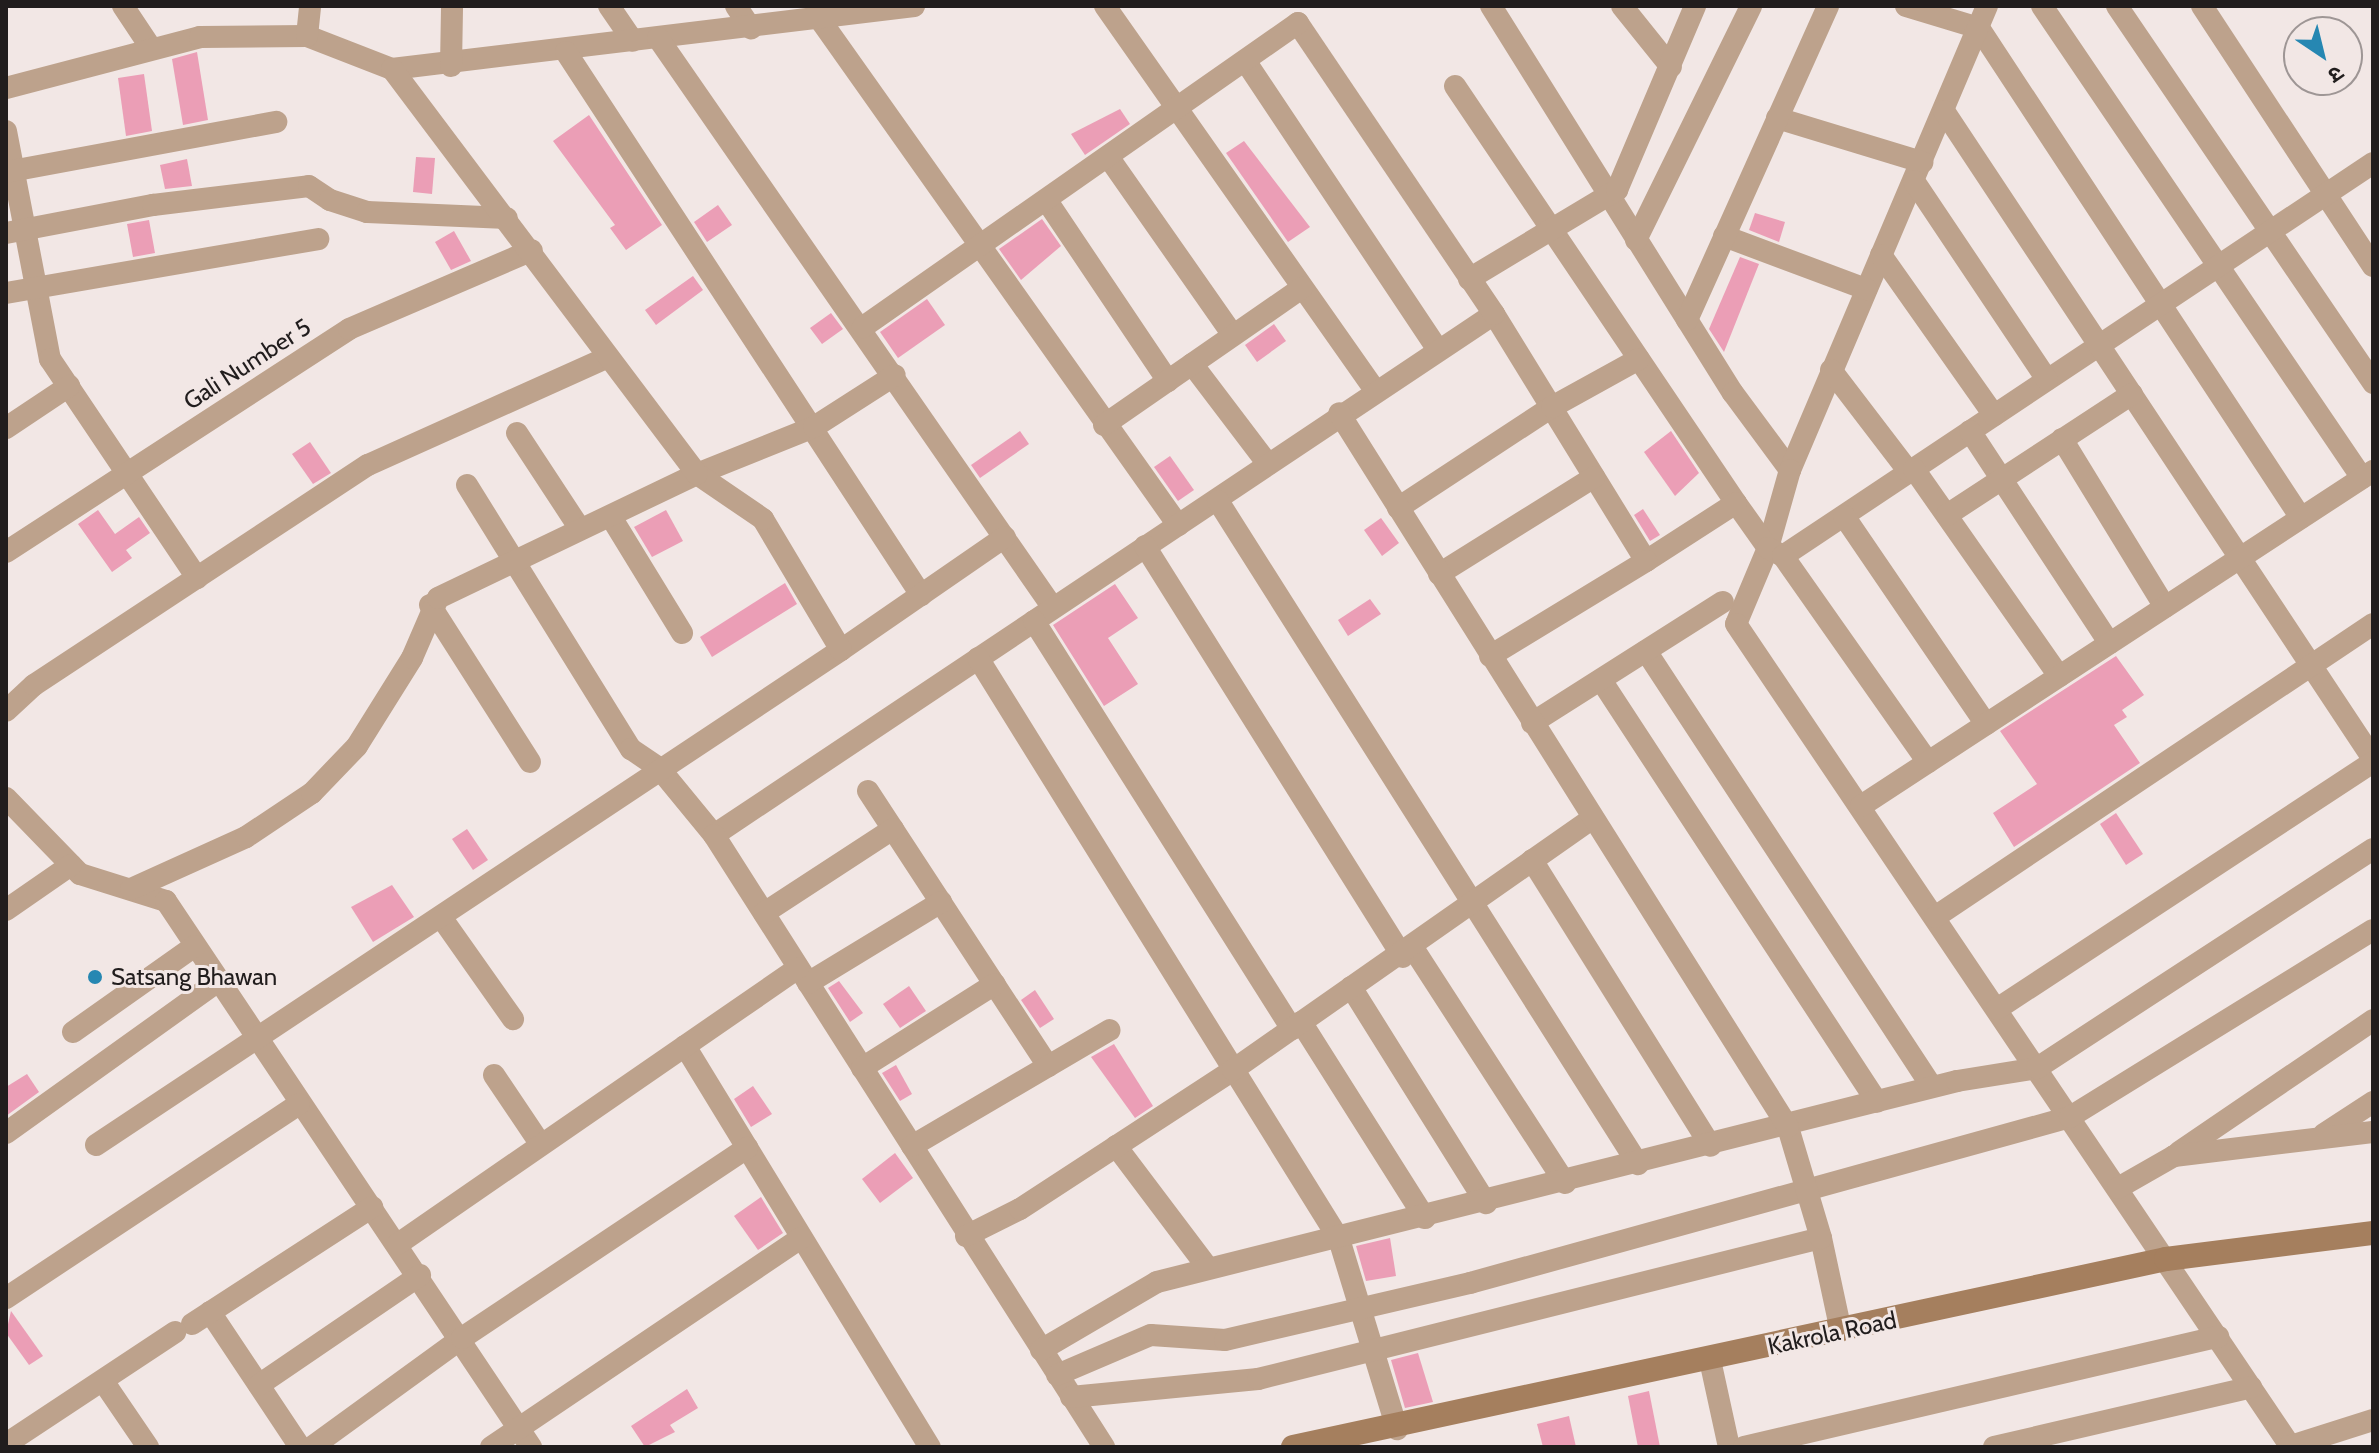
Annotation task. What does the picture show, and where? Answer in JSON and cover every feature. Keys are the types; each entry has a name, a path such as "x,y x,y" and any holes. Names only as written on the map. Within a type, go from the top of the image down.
{"street":[{"path":"123,6 151,48"},
{"path":"307,36 310,6"},
{"path":"451,66 452,6"},
{"path":"609,6 633,41"},
{"path":"736,6 751,28"},
{"path":"6,88 200,37 307,36 392,69 451,66 633,41 821,21 914,6"},
{"path":"1105,6 1375,390"},
{"path":"1491,6 1687,320 1790,470"},
{"path":"1622,6 1671,67"},
{"path":"1469,279 1608,196 1619,185 1695,6"},
{"path":"1636,240 1751,6"},
{"path":"1687,320 1828,6"},
{"path":"1906,6 1979,28 2301,518"},
{"path":"1987,6 1790,470 1776,552 1736,624 2290,1447 2323,1442 2373,1420"},
{"path":"1861,806 2368,475 2042,6"},
{"path":"2117,6 2373,383"},
{"path":"2202,6 2373,266"},
{"path":"863,327 1246,62 1292,14 1494,314 1646,561"},
{"path":"821,21 983,246 1104,425 1178,525"},
{"path":"658,38 863,327 1053,608"},
{"path":"566,52 921,595"},
{"path":"1246,62 1438,350"},
{"path":"392,69 532,250 606,358 697,474 763,519 841,650"},
{"path":"1455,86 1736,503 1776,552 1928,762"},
{"path":"1944,111 2373,760 1997,1009"},
{"path":"1777,118 1918,171 2047,380"},
{"path":"9,171 276,122"},
{"path":"6,131 16,231 37,289 50,359 197,578"},
{"path":"1109,158 1233,335"},
{"path":"1776,552 1844,516 2373,163"},
{"path":"16,231 309,186 367,212 507,218"},
{"path":"1047,201 1168,381"},
{"path":"1724,236 1866,289"},
{"path":"6,293 318,239"},
{"name":"Gali Number 5","path":"6,552 349,329 532,250"},
{"path":"1881,255 1994,415"},
{"path":"1104,425 1302,288"},
{"path":"714,835 1145,546 1218,501 1339,413 1494,314"},
{"path":"6,711 197,578 368,465 606,358"},
{"path":"1398,508 1552,407 1639,359"},
{"path":"1192,364 1268,464"},
{"path":"1831,370 1947,515 2059,676"},
{"path":"131,889 246,837 312,793 357,746 412,658 430,605 468,580 517,563 580,529 697,474 814,427 895,375"},
{"path":"6,428 69,386"},
{"path":"1947,515 2132,394"},
{"path":"1339,413 1788,1127 1821,1238 1841,1331"},
{"path":"1970,431 2109,643"},
{"path":"517,433 580,529"},
{"path":"2062,439 2165,607"},
{"path":"1439,574 1594,477"},
{"path":"467,485 631,749 659,768 714,835 966,1236 1104,1447"},
{"path":"1218,501 1638,1164"},
{"path":"1490,656 1736,503"},
{"path":"1844,516 1986,724"},
{"path":"611,517 682,633"},
{"path":"96,1145 128,1119 258,1043 659,768 841,650 1005,537"},
{"path":"1145,546 1408,952 1565,1183"},
{"path":"1532,723 1723,602"},
{"path":"430,605 530,762"},
{"path":"1034,621 1296,1026 1425,1218"},
{"path":"1935,917 2373,624"},
{"path":"1646,651 1932,1087"},
{"path":"978,658 1339,1239 1397,1429"},
{"path":"1601,680 1877,1102"},
{"path":"868,791 1048,1066"},
{"path":"11,811 90,880 166,901 299,1104 420,1275 525,1438"},
{"path":"966,1236 1116,1146 1233,1070 1351,987 1408,952 1471,903 1592,819"},
{"path":"764,913 893,829"},
{"path":"1041,1350 1157,1282 1486,1203 1788,1127 1932,1087 2037,1068 2373,849"},
{"path":"1532,860 1711,1146"},
{"path":"6,910 71,865"},
{"path":"398,1244 685,1046 803,975 941,902"},
{"path":"441,917 513,1019"},
{"path":"1057,1375 1151,1335 1225,1340 1361,1308 2070,1117 2373,930"},
{"path":"73,1032 195,946"},
{"path":"12,1129 218,981"},
{"path":"862,1068 995,984"},
{"path":"1351,987 1486,1203"},
{"path":"2118,1188 2174,1156 2373,1020"},
{"path":"912,1146 1110,1030"},
{"path":"685,1046 930,1447"},
{"path":"494,1075 541,1145"},
{"path":"2318,1138 2373,1102"},
{"path":"6,1298 299,1104"},
{"path":"2174,1156 2373,1132"},
{"path":"1116,1146 1208,1268"},
{"path":"312,1447 462,1338 747,1148"},
{"path":"6,1444 372,1207"},
{"name":"Kakrola Road","path":"1293,1447 1397,1429 2166,1259 2373,1233"},
{"path":"491,1447 525,1438 801,1238"},
{"path":"1071,1397 1258,1379 1821,1238"},
{"path":"259,1385 420,1275"},
{"path":"193,1323 259,1385 300,1447"},
{"path":"1744,1447 2218,1337"},
{"path":"1710,1360 1729,1447"},
{"path":"103,1381 148,1447"},
{"path":"1994,1447 2251,1387"}],"building":[{"path":"197,52 208,120 183,125 172,59"},
{"path":"144,74 152,131 126,136 118,78"},
{"path":"1120,109 1130,124 1085,155 1071,134"},
{"path":"589,115 662,225 626,250 610,228 615,225 553,141"},
{"path":"1244,141 1310,227 1288,242 1226,153"},
{"path":"416,157 435,158 432,194 413,192"},
{"path":"187,159 192,186 165,189 160,165"},
{"path":"718,205 732,225 707,242 694,222"},
{"path":"1755,213 1785,222 1779,242 1749,230"},
{"path":"1042,219 1061,246 1021,280 999,249"},
{"path":"149,220 155,253 133,257 127,224"},
{"path":"454,231 471,261 451,270 435,242"},
{"path":"1740,257 1759,264 1724,352 1709,329"},
{"path":"693,276 703,290 656,325 645,310"},
{"path":"927,299 945,325 898,358 880,332"},
{"path":"831,313 843,329 822,344 810,328"},
{"path":"1274,324 1286,341 1257,362 1245,345"},
{"path":"1020,431 1029,444 980,478 971,465"},
{"path":"1671,431 1699,473 1675,496 1644,452"},
{"path":"310,442 331,473 313,484 292,454"},
{"path":"1170,456 1194,490 1178,501 1154,467"},
{"path":"1643,509 1660,535 1650,541 1634,515"},
{"path":"98,510 115,534 139,517 150,533 126,550 132,558 112,572 78,524"},
{"path":"666,510 683,541 652,557 634,527"},
{"path":"1381,518 1399,543 1382,556 1364,530"},
{"path":"785,583 797,604 712,657 700,637"},
{"path":"1115,584 1138,618 1108,638 1138,684 1104,706 1053,625"},
{"path":"1370,599 1381,614 1348,636 1338,620"},
{"path":"2116,656 2144,695 2122,710 2127,717 2114,725 2140,763 2014,847 1993,813 2037,784 2000,731"},
{"path":"2116,813 2143,854 2126,865 2100,824"},
{"path":"467,829 488,860 473,870 452,839"},
{"path":"392,885 414,917 373,942 351,907"},
{"path":"839,981 863,1013 850,1022 828,988"},
{"path":"909,986 926,1011 900,1028 883,1004"},
{"path":"1035,990 1054,1019 1040,1028 1021,1000"},
{"path":"1114,1044 1153,1106 1135,1118 1091,1057"},
{"path":"896,1065 912,1094 900,1101 882,1073"},
{"path":"27,1074 39,1092 6,1116 6,1087"},
{"path":"753,1086 772,1114 751,1127 734,1099"},
{"path":"895,1153 913,1178 880,1203 862,1179"},
{"path":"761,1197 783,1233 758,1250 734,1216"},
{"path":"1390,1238 1396,1276 1366,1281 1356,1246"},
{"path":"11,1311 43,1356 29,1365 6,1333"},
{"path":"1418,1353 1433,1402 1405,1408 1391,1360"},
{"path":"687,1389 698,1408 670,1425 675,1432 645,1447 631,1426"},
{"path":"1649,1391 1660,1447 1638,1447 1628,1396"},
{"path":"1569,1416 1576,1447 1543,1447 1537,1424"}],"place":[{"name":"Satsang Bhawan","path":"95,977"}]}
